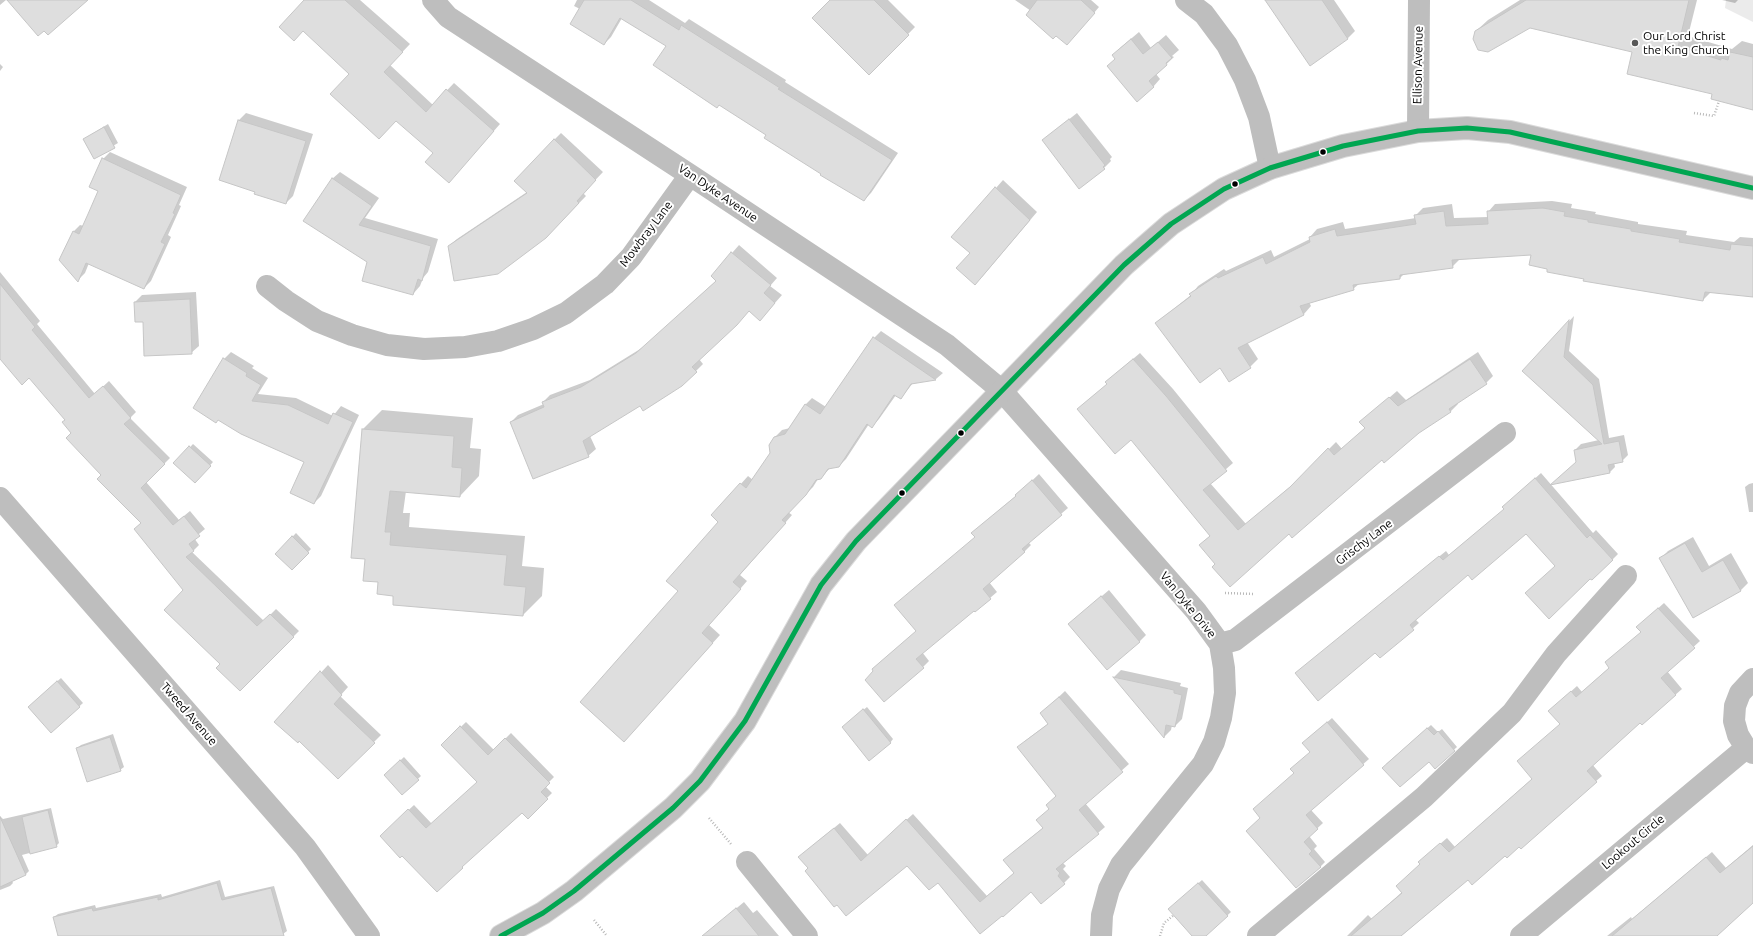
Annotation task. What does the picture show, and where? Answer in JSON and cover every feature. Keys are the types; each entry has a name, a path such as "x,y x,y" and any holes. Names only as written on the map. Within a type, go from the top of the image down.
{"street":[{"name":"Van Dyke Avenue","path":"433,0 448,17 946,345 1001,390"},
{"path":"1186,0 1204,14 1227,46 1245,80 1259,117 1270,168"},
{"name":"Ellison Avenue","path":"1418,131 1419,0"},
{"path":"501,936 543,913 574,891 673,808 700,781 745,721 821,585 856,541 1124,265 1171,224 1224,190 1270,168 1343,146 1418,131 1467,128 1510,132 1753,188"},
{"name":"Mowbray Lane","path":"267,286 286,301 317,320 352,335 387,345 424,349 465,347 498,341 533,330 566,313 606,284 631,257 690,175"},
{"name":"Van Dyke Drive","path":"1001,390 1196,611 1220,644 1224,668 1225,693 1222,718 1214,742 1203,764 1121,865 1109,889 1102,915 1101,936"},
{"name":"Grischy Lane","path":"1220,644 1235,640 1505,433"},
{"name":"Tweed Avenue","path":"0,498 306,847 369,936"},
{"path":"1258,936 1424,797 1512,713 1556,654 1626,576"},
{"name":"Lookout Circle","path":"1521,936 1749,750 1738,735 1734,721 1735,706 1740,693 1753,679"},
{"path":"747,862 807,936"}],"path":[{"path":"1694,113 1714,116 1719,101"},
{"path":"709,818 747,862"},
{"path":"1160,936 1164,924 1174,915"},
{"path":"594,920 607,936"}],"shaded area":[{"path":"1726,0 1753,0 1753,22 1725,8"}],"building":[{"path":"7,0 88,0 48,35 44,31 38,36"},
{"path":"304,0 345,0 403,52 384,72 426,112 446,89 494,131 449,183 425,162 433,153 396,121 379,139 330,94 349,74 303,31 294,41 279,27"},
{"path":"584,0 631,0 679,30 681,25 780,88 778,89 892,160 864,201 820,175 821,174 764,138 766,135 719,105 717,108 653,65 666,46 620,18 604,45 570,24"},
{"path":"830,0 874,0 909,35 869,75 812,18"},
{"path":"1037,0 1081,0 1095,13 1067,45 1056,36 1053,39 1026,15"},
{"path":"1265,0 1322,0 1348,39 1310,66"},
{"name":"Our Lord Christ the King Church","path":"1526,0 1689,0 1678,47 1721,60 1721,58 1728,60 1730,52 1753,57 1753,110 1711,99 1712,94 1627,74 1632,52 1530,28 1488,52 1478,50 1473,39 1475,31"},
{"path":"1131,39 1143,54 1158,42 1172,58 1166,63 1167,65 1149,81 1154,87 1137,102 1107,66 1115,59 1112,55"},
{"path":"1069,119 1105,165 1103,167 1105,169 1079,189 1042,140"},
{"path":"238,120 306,141 286,204 254,194 255,192 219,180"},
{"path":"104,127 115,148 94,159 83,139"},
{"path":"554,139 596,180 577,201 579,203 546,238 498,274 454,281 448,246 527,193 514,181"},
{"path":"102,158 181,195 173,213 175,214 161,242 165,244 144,289 86,263 78,282 59,260 73,231 79,234 98,191 89,187"},
{"path":"332,178 372,206 359,225 431,246 422,281 418,279 413,295 362,281 367,262 303,221"},
{"path":"995,187 1030,220 975,285 956,268 970,253 951,237"},
{"path":"1543,208 1565,212 1564,216 1588,220 1588,222 1680,239 1679,242 1730,250 1731,244 1753,246 1753,297 1705,292 1703,301 1583,281 1584,279 1547,272 1547,269 1529,265 1531,255 1452,260 1453,268 1400,275 1400,279 1353,285 1354,290 1300,306 1304,315 1238,348 1251,368 1229,382 1220,368 1200,383 1155,323 1191,296 1189,294 1216,276 1218,278 1263,257 1266,264 1310,242 1309,237 1335,229 1337,236 1416,224 1414,215 1444,211 1446,226 1488,224 1487,211"},
{"path":"731,252 771,285 764,293 775,303 760,321 749,311 737,325 692,367 697,372 682,386 643,411 640,406 583,441 589,457 533,479 510,422 544,407 542,402 581,387 636,353 716,281 711,276"},
{"path":"0,284 35,327 32,330 89,398 103,386 131,418 124,424 165,464 141,488 173,525 184,516 200,536 189,544 194,551 186,557 257,626 270,614 294,637 240,691 216,668 220,664 164,610 183,590 134,529 141,523 97,479 101,475 66,438 71,433 62,422 65,420 29,378 22,385 0,359"},
{"path":"190,299 192,354 144,356 143,322 135,322 134,302"},
{"path":"1569,320 1564,357 1593,385 1604,444 1619,441 1623,462 1608,465 1610,473 1550,485 1576,462 1574,450 1602,444 1522,371"},
{"path":"873,337 936,380 911,384 901,399 894,395 872,428 867,424 839,467 828,469 821,479 816,480 806,495 782,520 786,523 733,582 741,589 702,633 713,643 624,742 580,702 678,591 666,581 718,522 711,515 740,483 746,488 770,453 769,445 774,437 785,434 805,404 820,414"},
{"path":"223,358 247,373 246,376 261,385 252,401 288,405 328,424 333,413 353,422 314,504 290,493 304,462 241,434 218,420 216,423 193,408"},
{"path":"1133,359 1166,396 1227,471 1203,490 1238,530 1290,487 1328,448 1334,455 1365,428 1359,422 1389,397 1398,406 1470,359 1487,384 1449,409 1451,412 1419,433 1384,463 1382,460 1292,538 1289,534 1230,587 1212,567 1215,564 1199,545 1210,536 1131,440 1115,454 1077,409 1107,384 1105,382"},
{"path":"362,429 454,436 452,467 462,468 460,497 390,491 385,532 391,532 390,545 507,555 504,585 526,587 523,616 393,605 393,596 377,594 378,582 363,581 365,559 351,558"},
{"path":"189,446 211,466 195,483 173,463"},
{"path":"1535,478 1587,538 1590,535 1613,560 1592,580 1590,579 1549,619 1525,593 1555,566 1526,534 1472,580 1468,575 1410,625 1414,630 1380,658 1375,653 1318,701 1295,673 1439,556 1443,560 1504,509 1502,507"},
{"path":"1032,480 1062,515 1022,549 1025,552 983,589 991,599 975,612 974,611 916,659 924,668 884,702 865,680 873,671 872,669 916,631 894,605 975,537 971,533 1016,496 1015,495"},
{"path":"292,536 309,553 292,570 275,554"},
{"path":"1685,543 1702,572 1723,560 1741,591 1693,618 1659,558"},
{"path":"1101,596 1140,642 1107,670 1068,624"},
{"path":"1658,608 1695,648 1661,678 1676,695 1642,725 1640,723 1587,771 1597,782 1521,849 1519,847 1507,858 1505,856 1472,885 1468,880 1401,936 1351,936 1402,893 1396,886 1420,864 1418,862 1440,843 1449,852 1532,779 1517,761 1560,724 1548,711 1571,691 1576,697 1609,668 1605,662 1641,632 1636,627"},
{"path":"320,671 342,695 334,704 375,743 338,779 299,741 298,743 274,722"},
{"path":"1113,677 1174,690 1174,693 1182,695 1175,727 1166,725 1164,738"},
{"path":"57,681 80,707 51,733 28,707"},
{"path":"1059,697 1123,772 1079,810 1099,834 1056,869 1060,873 1058,876 1065,884 1041,904 1031,892 1003,917 1002,916 980,934 938,883 929,890 907,866 846,916 837,905 834,907 805,871 808,868 798,857 834,828 861,861 906,819 980,902 1014,873 1003,860 1043,828 1036,820 1049,809 1046,805 1056,796 1017,747 1048,724 1040,713"},
{"path":"863,709 891,743 869,761 842,727"},
{"path":"1327,722 1364,765 1306,815 1318,829 1304,842 1312,851 1309,854 1321,867 1296,888 1246,831 1260,818 1253,809 1294,773 1290,769 1310,752 1302,743"},
{"path":"460,726 488,755 505,738 550,783 541,792 548,799 528,819 522,813 462,867 463,868 437,892 402,856 400,858 380,836 408,809 426,828 477,782 441,745"},
{"path":"1427,728 1434,735 1438,731 1455,751 1435,769 1429,762 1400,787 1382,768"},
{"path":"110,737 121,771 87,782 76,748"},
{"path":"400,760 419,780 402,795 384,775"},
{"path":"48,810 57,847 30,854 22,817"},
{"path":"0,817 26,875 0,887"},
{"path":"1753,846 1753,903 1717,936 1612,936 1706,857 1720,873"},
{"path":"217,883 222,900 271,888 284,936 58,936 53,917 92,908 93,911 158,897 158,900"},
{"path":"1198,883 1228,916 1206,936 1192,936 1168,909"},
{"path":"736,908 759,936 702,936"}],"transit line":[{"path":"501,936 543,913 574,891 673,808 700,781 745,721 821,585 856,541 1124,265 1171,224 1224,189 1270,168 1343,146 1418,131 1467,128 1510,132 1753,188"}],"place":[{"name":"Our Lord Christ the King Church","path":"1635,43"}]}
